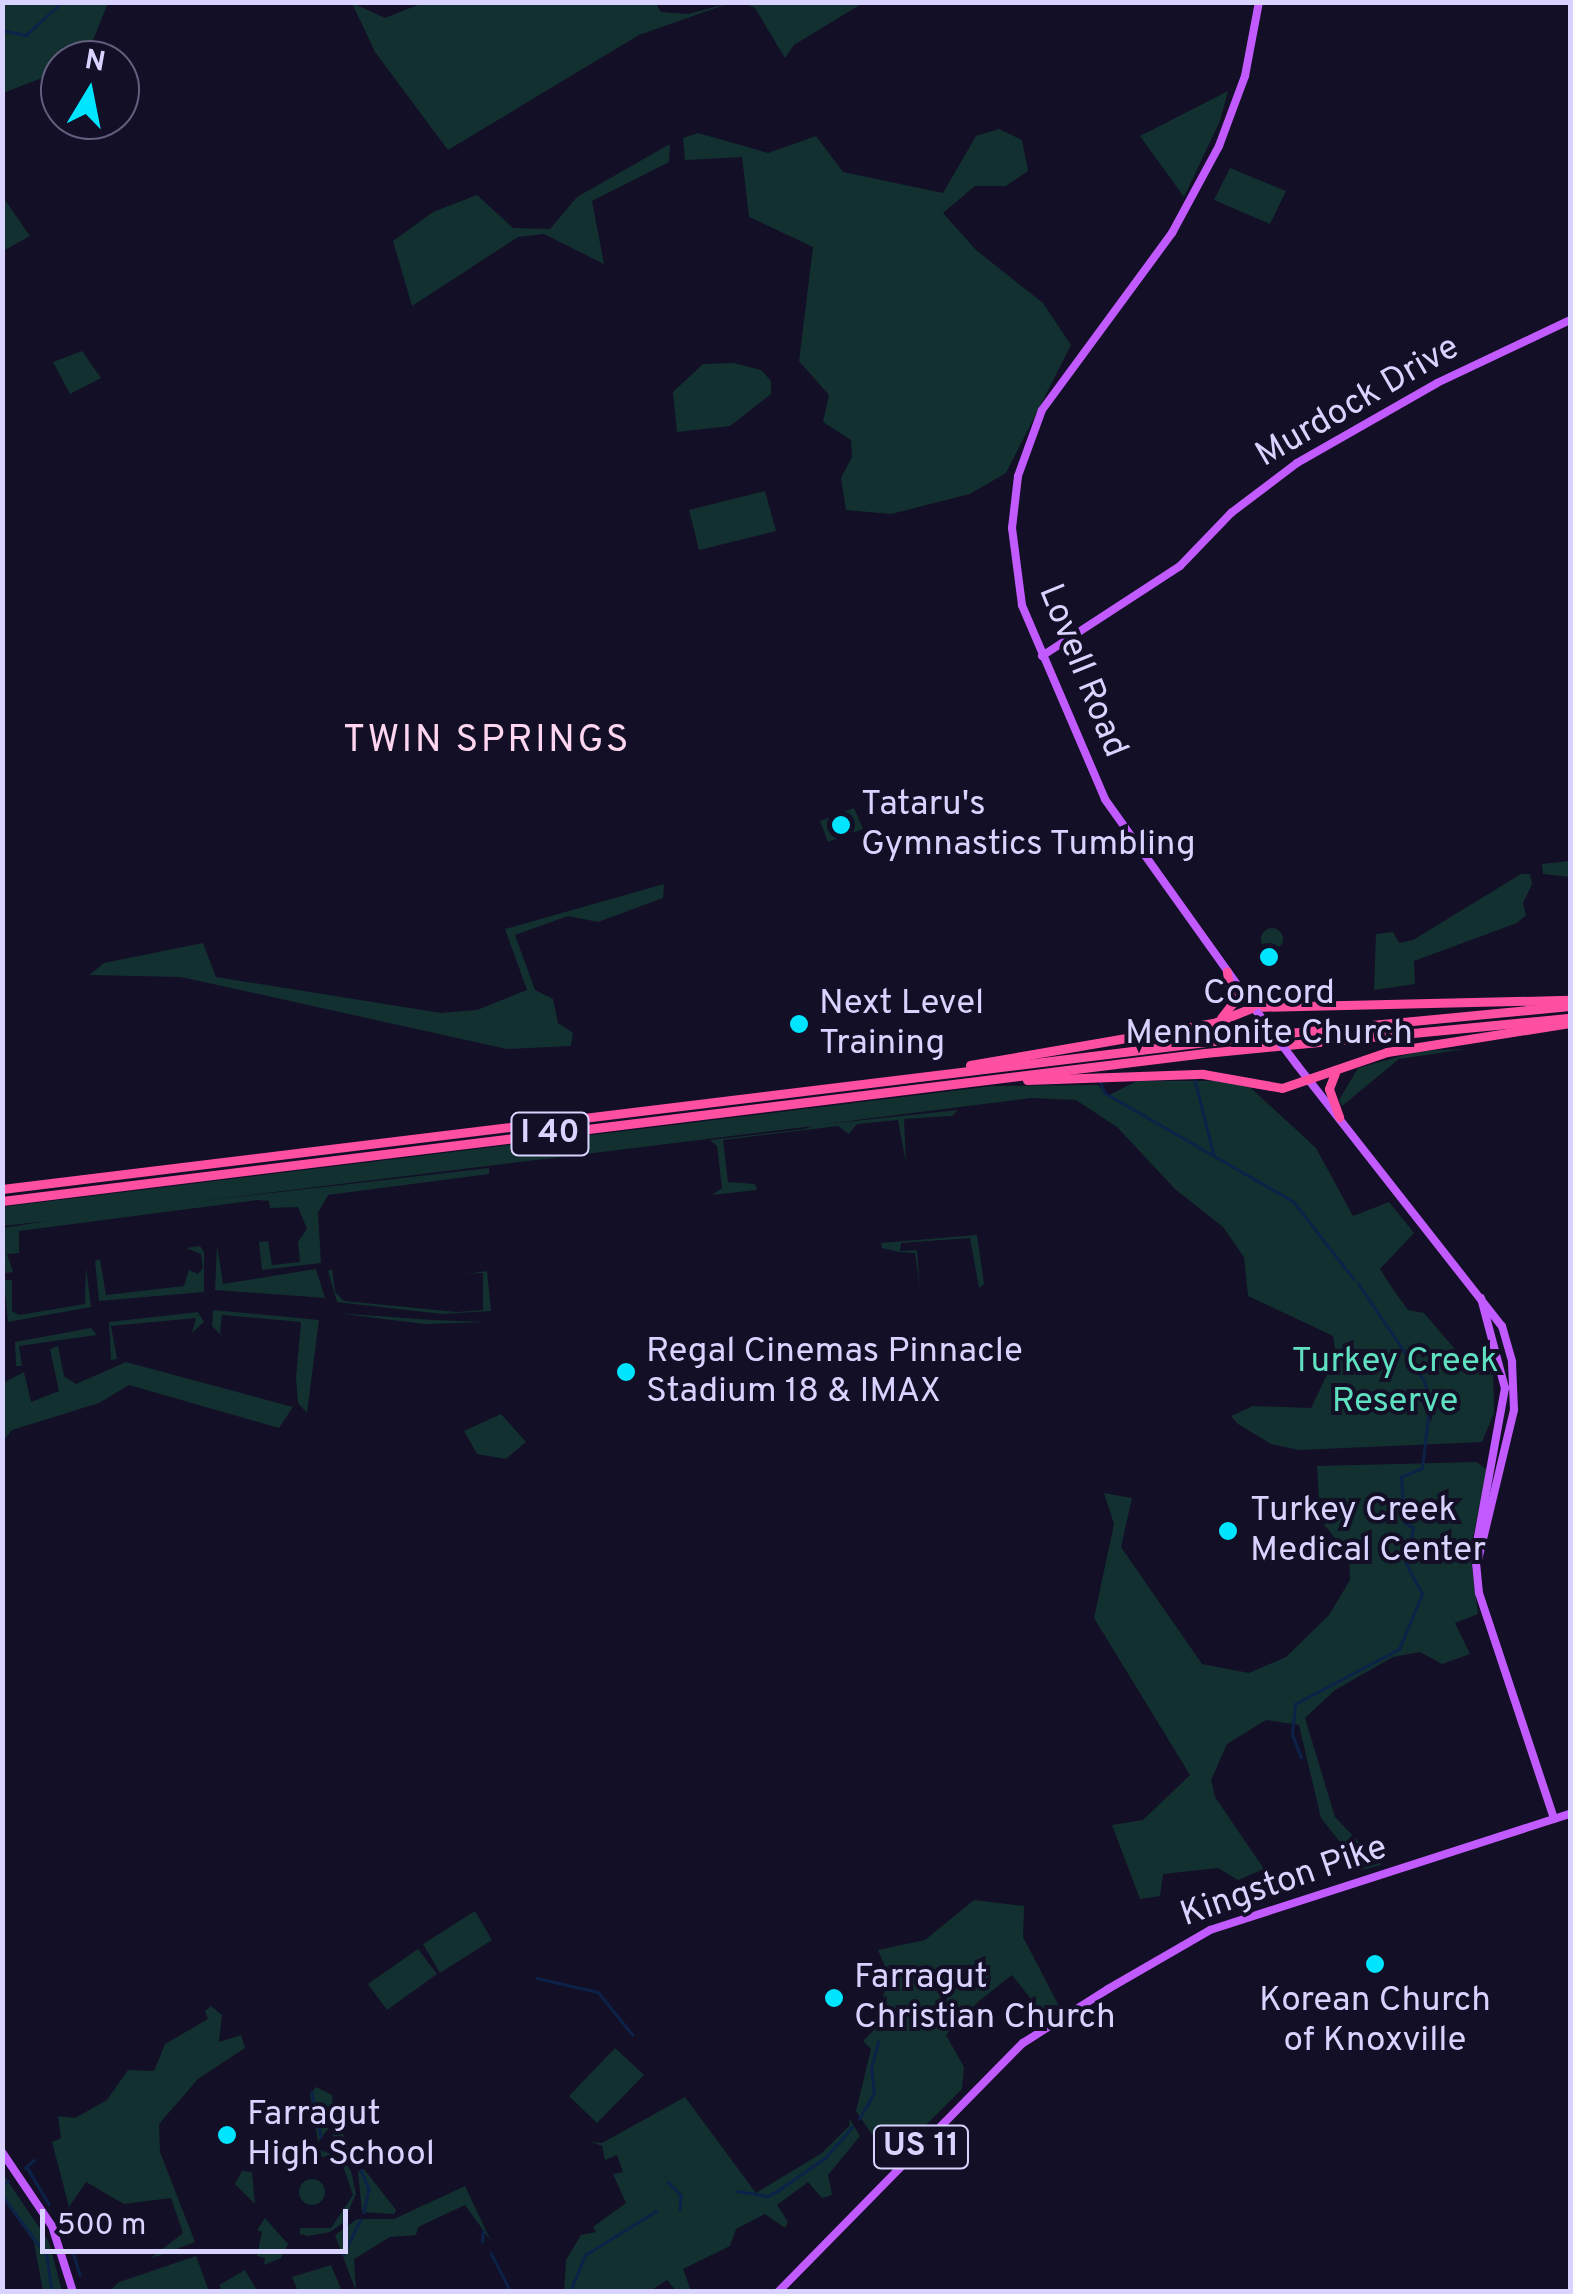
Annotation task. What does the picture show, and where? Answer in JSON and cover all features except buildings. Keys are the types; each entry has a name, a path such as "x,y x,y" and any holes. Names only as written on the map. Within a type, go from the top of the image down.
{"highway":[{"path":"1214,1024 1232,1007 1227,971"},
{"path":"932,1076 1214,1024 1256,1010 1570,1003"},
{"name":"I 40","path":"2,1201 979,1082 1100,1060 1570,1003"},
{"path":"979,1082 1203,1074 1282,1088 1311,1082 1404,1048 1570,1021"},
{"name":"I 40","path":"2,1189 932,1076 1570,1021"},
{"path":"1338,1070 1329,1084 1339,1117"}],"main road":[{"name":"Lovell Road","path":"1260,2 1239,95 1192,200 1048,399 1023,458 1012,550 1022,605 1105,799 1297,1065 1492,1308 1505,1350 1514,1410 1478,1560 1484,1613 1554,1819"},
{"name":"Murdock Drive","path":"1042,656 1180,566 1231,513 1297,463 1431,386 1570,320"},
{"name":"Kingston Pike","path":"778,2292 1023,2043 1108,1989 1210,1930 1570,1814"},
{"path":"2,2152 52,2226 73,2292"}],"green space":[{"path":"3,2 108,3 93,40 40,40 40,79 3,93"},
{"path":"425,2 655,2 661,12 688,14 730,3 639,35 448,150 375,52 352,3 385,18"},
{"path":"863,2 794,45 785,58 755,8 744,3"},
{"path":"1228,91 1220,121 1184,197 1140,136"},
{"path":"999,129 1022,140 1028,171 1006,186 975,186 943,213 976,250 1043,303 1071,345 1006,473 970,494 891,514 846,510 841,478 852,457 851,440 823,422 829,395 799,361 813,247 749,217 742,157 685,160 683,138 698,133 768,153 816,136 843,172 943,193 976,136"},
{"path":"670,144 669,162 592,201 604,264 544,234 518,237 412,306 393,241 433,212 477,195 513,228 550,229 577,197"},
{"path":"1230,168 1286,191 1270,224 1214,200"},
{"path":"3,197 30,236 2,251"},
{"path":"82,351 101,378 70,394 53,362"},
{"path":"734,363 761,370 771,381 771,394 730,426 677,432 673,392 703,364"},
{"path":"765,491 776,531 699,550 689,510"},
{"name":"Tataru's Gymnastics Tumbling","path":"854,808 863,829 828,842 820,821"},
{"path":"1570,861 1570,877 1543,874 1542,864"},
{"path":"1521,874 1530,874 1532,884 1523,903 1526,915 1517,923 1414,961 1415,984 1374,990 1376,934 1393,932 1399,943 1413,940"},
{"path":"664,884 663,898 598,922 568,916 515,935 535,990 553,999 558,1023 573,1033 571,1046 507,1049 181,977 89,975 104,963 203,943 216,977 441,1013 477,1010 527,990 505,929"},
{"path":"1272,928 1280,931 1280,947 1272,950 1264,947 1261,939 1264,931"},
{"path":"1466,1049 1399,1059 1342,1106 1339,1100 1358,1068 1420,1051"},
{"name":"Turkey Creek Reserve","path":"1137,1081 1222,1081 1251,1088 1316,1148 1353,1216 1389,1202 1414,1233 1380,1269 1408,1310 1424,1313 1465,1361 1493,1362 1494,1413 1482,1442 1299,1450 1271,1444 1238,1424 1231,1416 1253,1406 1311,1408 1336,1356 1333,1336 1248,1296 1244,1257 1223,1227 1175,1189 1117,1127 1076,1100 1032,1098 817,1125 958,1110 952,1116 904,1119 906,1163 898,1120 857,1124 849,1134 838,1126 723,1140 728,1182 755,1184 757,1190 712,1195 722,1188 717,1146 710,1140 813,1126 201,1201 489,1168 489,1174 328,1195 318,1213 321,1263 262,1270 259,1242 268,1241 272,1265 300,1262 298,1242 307,1229 298,1207 270,1208 269,1201 257,1200 19,1231 19,1253 7,1254 13,1272 6,1273 3,1263 3,1228 48,1221 3,1226 2,1207 993,1086 1098,1085 1107,1096"},
{"path":"977,1235 984,1284 979,1288 970,1238 901,1243 900,1251 917,1250 920,1287 915,1253 899,1252 882,1248 881,1243"},
{"path":"217,1245 223,1284 316,1269 325,1298 215,1290"},
{"path":"200,1246 204,1252 204,1292 99,1301 95,1261 100,1259 106,1295 184,1286 189,1270 198,1274 203,1268 201,1254 186,1248"},
{"path":"86,1267 91,1307 8,1322 4,1280 12,1280 12,1311 19,1315 85,1304"},
{"path":"332,1269 335,1292 344,1301 457,1312 483,1310 483,1273 466,1274 487,1271 491,1311 442,1314 337,1302 328,1271"},
{"path":"213,1310 319,1320 307,1413 298,1403 296,1377 301,1322 222,1315 220,1333 227,1341 212,1326"},
{"path":"198,1312 204,1322 192,1333 196,1318 111,1326 117,1359 111,1360 109,1322"},
{"path":"336,1313 432,1320 487,1322 424,1324"},
{"path":"91,1328 97,1335 19,1346 22,1366 16,1366 15,1342"},
{"path":"58,1346 64,1376 76,1384 126,1362 293,1407 279,1428 129,1385 99,1403 12,1430 3,1441 3,1383 24,1372 31,1402 59,1391 50,1349"},
{"path":"501,1414 526,1442 506,1459 477,1454 464,1431"},
{"path":"1477,1462 1487,1470 1470,1552 1478,1614 1455,1623 1470,1654 1442,1664 1420,1652 1393,1657 1335,1690 1305,1718 1335,1817 1381,1865 1362,1870 1321,1818 1299,1725 1266,1720 1227,1744 1211,1780 1215,1797 1264,1869 1238,1880 1218,1868 1163,1874 1160,1896 1140,1899 1112,1825 1143,1820 1190,1775 1094,1618 1114,1524 1104,1493 1132,1498 1121,1547 1202,1664 1249,1673 1286,1657 1329,1615 1350,1580 1349,1555 1320,1520 1317,1466"},
{"path":"974,1900 1024,1906 1023,1937 1060,2008 1045,2017 1012,1975 979,2001 946,2035 964,2067 962,2089 890,2161 856,2111 871,2049 863,2041 874,2030 889,1976 878,1950 925,1940"},
{"path":"475,1911 492,1940 440,1973 423,1944"},
{"path":"418,1949 437,1974 387,2010 368,1984"},
{"path":"211,2006 222,2015 219,2042 241,2035 245,2048 198,2079 159,2124 160,2152 195,2242 150,2259 183,2233 171,2198 124,2204 86,2182 69,2207 52,2142 61,2138 58,2116 75,2118 107,2100 128,2070 154,2071 165,2044 208,2019 205,2011"},
{"path":"615,2048 644,2075 597,2123 569,2096"},
{"path":"316,2087 332,2095 333,2106 331,2125 318,2142 310,2094"},
{"path":"685,2097 756,2193 822,2153 850,2125 849,2118 860,2136 828,2175 832,2195 822,2198 808,2182 777,2205 788,2222 785,2228 765,2214 736,2229 730,2246 683,2269 691,2291 676,2291 667,2280 650,2291 564,2291 566,2260 581,2235 596,2232 593,2227 626,2203 613,2174 623,2172 617,2155 605,2160 602,2146 591,2142 602,2143"},
{"path":"333,2134 343,2134 358,2165 333,2146"},
{"path":"316,2148 343,2159 351,2171 356,2194 343,2223 330,2232 308,2236 300,2234 300,2228 331,2228 353,2195 342,2163 314,2154"},
{"path":"364,2169 396,2210 394,2214 362,2212 358,2172"},
{"path":"242,2171 252,2172 255,2204 235,2184"},
{"path":"3,2174 49,2242 62,2291 43,2291 34,2242 3,2199"},
{"path":"312,2179 321,2183 325,2192 321,2201 312,2205 303,2201 299,2192 303,2183"},
{"path":"465,2186 491,2241 465,2205 418,2227 416,2235 390,2237 354,2259 356,2291 335,2235 357,2219 394,2219"},
{"path":"265,2218 288,2244 281,2258 264,2265 265,2258 257,2256 262,2232 257,2230"},
{"path":"196,2256 209,2291 110,2291 119,2282"},
{"path":"331,2265 342,2291 298,2291 292,2277"},
{"path":"245,2270 257,2291 222,2291 219,2285"}],"waterway":[{"path":"2,30 26,35 62,2"},
{"path":"1195,1080 1214,1155"},
{"path":"1100,1081 1105,1093 1293,1201 1354,1279"},
{"path":"1301,1758 1292,1734 1295,1704 1399,1649 1422,1594 1406,1564 1413,1528 1404,1523 1401,1477 1422,1468 1430,1400 1424,1381 1358,1284"},
{"path":"537,1978 598,1992 633,2035"},
{"path":"859,2119 874,2093 871,2068 878,2042"},
{"path":"312,2092 321,2137"},
{"path":"737,2191 768,2196 777,2191 825,2158 852,2127"},
{"path":"331,2140 358,2165"},
{"path":"25,2168 34,2160"},
{"path":"27,2167 49,2204"},
{"path":"361,2170 369,2189 364,2212"},
{"path":"2,2185 8,2181"},
{"path":"668,2182 681,2195 680,2209"},
{"path":"2,2195 47,2256 52,2292"},
{"path":"570,2292 585,2255 656,2211"},
{"path":"343,2255 360,2220"},
{"path":"482,2242 483,2232"},
{"path":"73,2252 80,2275"},
{"path":"491,2253 510,2290"}],"place":[{"name":"Tataru's Gymnastics Tumbling","path":"841,825"},
{"name":"Concord Mennonite Church","path":"1269,957"},
{"name":"Next Level Training","path":"799,1024"},
{"name":"Regal Cinemas Pinnacle Stadium 18 & IMAX","path":"626,1372"},
{"name":"Turkey Creek Medical Center","path":"1228,1531"},
{"name":"Korean Church of Knoxville","path":"1375,1964"},
{"name":"Farragut Christian Church","path":"834,1998"},
{"name":"Farragut High School","path":"227,2135"}],"district":[{"name":"TWIN SPRINGS","path":"487,742"}]}
